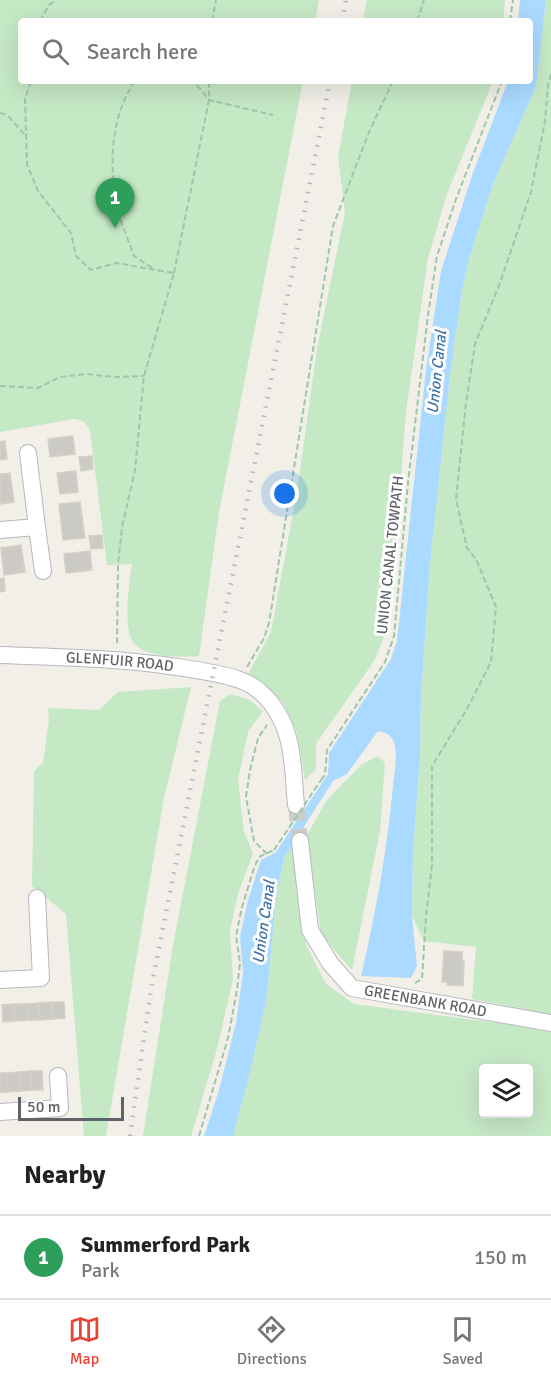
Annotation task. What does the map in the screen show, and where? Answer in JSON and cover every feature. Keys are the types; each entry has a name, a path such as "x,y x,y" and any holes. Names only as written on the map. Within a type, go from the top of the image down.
{"street":[{"path":"28,453 43,571"},
{"path":"0,530 37,527"},
{"name":"GLENFUIR ROAD","path":"0,655 117,660 199,670 239,680"},
{"path":"239,680 261,693 277,711 284,724 290,743 296,805"},
{"name":"GREENBANK ROAD","path":"300,841 310,930 330,963 352,988 380,995 551,1023"},
{"path":"0,980 41,978 37,898"},
{"path":"0,1112 60,1108 58,1076"}],"path":[{"path":"42,18 49,5 56,0"},
{"path":"213,18 216,0"},
{"path":"418,18 424,0"},
{"path":"510,18 513,0"},
{"path":"411,985 422,979 432,865 432,766 467,709 491,662 496,608 476,559 467,548 456,499 475,344 500,283 531,192 545,121 551,74"},
{"path":"30,84 25,99 27,164 38,191 71,233 76,256 91,270 116,263 174,273"},
{"path":"133,84 126,94 116,123 115,194 134,256 155,270"},
{"path":"196,84 209,100 273,115"},
{"path":"117,660 120,546 135,470 144,375 174,273 209,100 209,84"},
{"path":"239,680 264,638 269,623 333,226 369,132 392,84"},
{"name":"UNION CANAL TOWPATH","path":"199,1136 228,1038 240,963 237,936 242,907 254,868 259,857 274,850 325,775 327,750 385,662 394,636 408,483 437,256 456,199 501,84"},
{"path":"0,113 7,115 26,136"},
{"path":"0,386 38,388 60,377 86,374 113,377 144,375"},
{"path":"267,854 254,841 246,797 258,738 277,711"}],"green space":[{"path":"0,0 319,0 316,18 18,18 18,84 302,84 219,512 199,656 151,653 135,645 131,638 127,612 132,564 107,565 90,431 86,424 74,419 0,432"},
{"path":"367,0 505,0 503,18 364,18"},
{"path":"546,0 551,0 551,1014 472,999 476,947 424,941 412,916 421,695 430,564 450,376 462,290 469,259 493,184 536,87"},
{"path":"351,84 492,84 447,194 428,258 406,412 391,606 385,635 374,661 316,744 316,769 305,780 297,733 283,702 248,674 271,632 297,492 317,349 345,212 338,157"},
{"path":"191,687 164,798 106,1136 84,1136 66,914 32,886 34,771 43,763 49,720 48,708 99,710 118,692"},
{"path":"230,694 250,700 263,711 248,732 238,780 244,831 253,853 238,894 230,931 233,979 217,1049 191,1136 143,1136 173,945 220,701"},
{"path":"378,756 385,763 380,831 352,970 321,935 307,835 327,800 361,765"},
{"path":"293,844 306,945 326,984 354,1004 551,1030 551,1136 233,1136 267,996 276,897 284,858"}],"water":[{"name":"Union Canal","path":"520,0 546,0 536,87 493,184 469,259 462,290 450,376 430,564 421,695 412,916 417,966 411,978 361,976 388,834 396,763 393,740 387,734 378,731 347,774 333,781 284,858 276,897 267,996 233,1136 204,1136 219,1090 236,1023 243,972 240,937 248,900 261,860 276,852 328,774 329,753 391,659 397,641 426,370 441,271 473,173 507,84 533,84 533,18 518,18"}],"building":[{"path":"73,436 75,454 50,457 48,439"},
{"path":"5,441 7,459 0,460 0,442"},
{"path":"92,456 93,469 81,471 79,457"},
{"path":"76,471 78,492 60,494 57,473"},
{"path":"10,473 14,502 0,504 0,474"},
{"path":"80,502 85,538 63,540 59,504"},
{"path":"102,535 103,548 91,549 89,536"},
{"path":"21,545 25,572 4,575 1,548"},
{"path":"90,551 92,570 66,573 64,554"},
{"path":"4,578 5,591 0,592 0,579"},
{"path":"444,951 462,952 463,986 447,985 447,982 442,982"},
{"path":"52,1002 64,1002 65,1018 53,1019"},
{"path":"52,1002 53,1019 40,1020 39,1003"},
{"path":"39,1003 40,1020 28,1020 27,1004"},
{"path":"14,1004 15,1021 3,1022 2,1005"},
{"path":"14,1004 27,1004 28,1020 15,1021"},
{"path":"31,1071 42,1071 43,1090 32,1090"},
{"path":"31,1071 32,1090 20,1091 19,1072"},
{"path":"19,1072 20,1091 8,1092 7,1073"},
{"path":"0,1073 7,1073 8,1092 0,1092"}],"tunnel":[{"path":"296,805 300,841"}],"railway":[{"path":"343,18 346,0"},
{"path":"130,1136 151,989 329,84"}],"place":[{"name":"Summerford Park","path":"115,228"}]}
